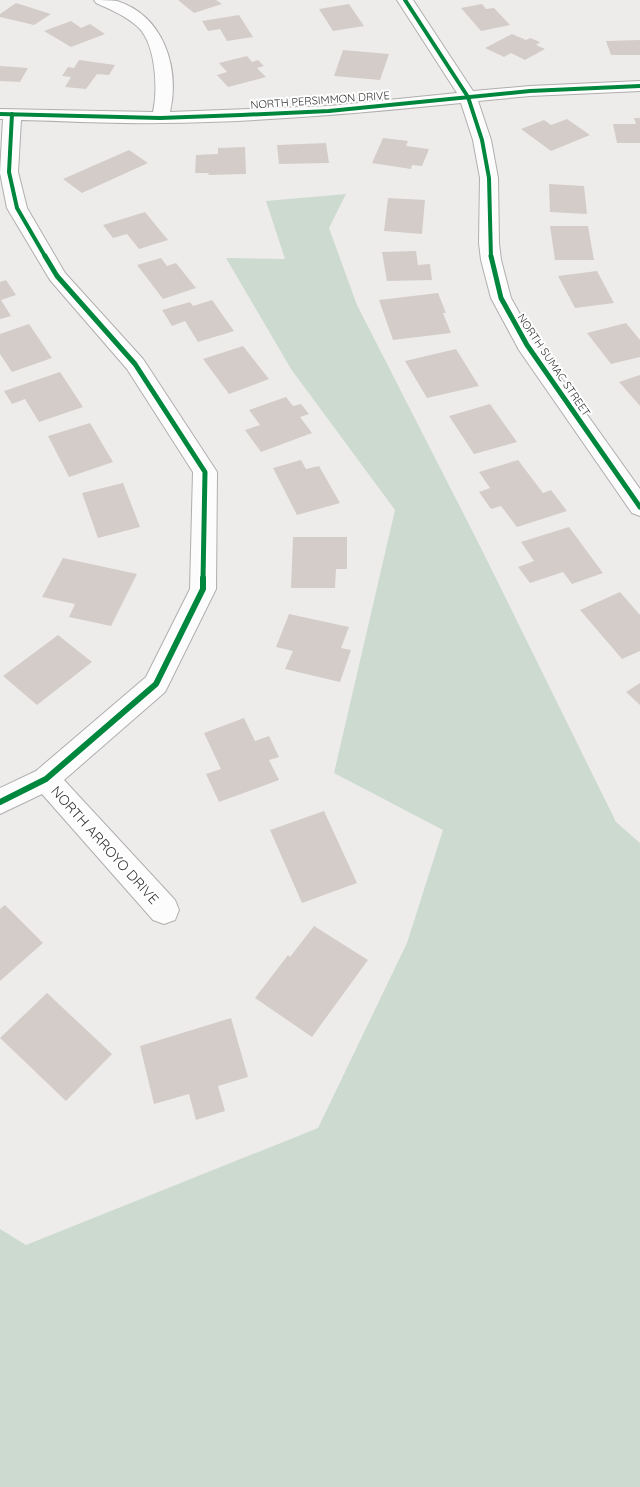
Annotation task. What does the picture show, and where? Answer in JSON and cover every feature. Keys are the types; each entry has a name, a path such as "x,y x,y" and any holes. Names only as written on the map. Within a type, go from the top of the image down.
{"street":[{"path":"102,0 138,19 151,30 158,42 161,54 165,104 160,118"},
{"name":"NORTH SUMAC STREET","path":"405,0 468,97 487,160 489,243 491,260 501,298 526,345 640,506"},
{"name":"NORTH PERSIMMON DRIVE","path":"6,114 160,118 329,111 530,91 640,86"},
{"name":"NORTH ARROYO DRIVE","path":"0,802 46,779 156,684 204,589 205,472 135,364 57,276 17,208 9,172 6,114"},
{"name":"NORTH ARROYO DRIVE","path":"46,779 164,910"}],"shaded area":[{"path":"346,194 329,228 357,305 481,548 616,822 640,843 640,1487 0,1487 0,1229 26,1245 318,1128 407,943 443,830 334,773 395,510 291,369 226,258 285,259 266,201"}],"building":[{"path":"178,0 216,0 222,4 194,13"},
{"path":"16,3 51,14 34,25 0,17 0,14"},
{"path":"349,4 364,26 333,31 319,9"},
{"path":"482,4 486,9 494,8 510,25 481,31 461,8"},
{"path":"239,15 253,37 227,41 220,29 208,31 202,21"},
{"path":"71,21 81,28 90,24 105,34 71,47 44,31"},
{"path":"512,34 526,40 530,38 540,42 536,45 545,49 525,60 511,53 504,57 485,48"},
{"path":"640,40 640,55 611,55 606,41"},
{"path":"343,50 389,54 380,80 334,76"},
{"path":"247,56 252,62 258,60 264,66 257,68 266,77 228,87 217,75 227,72 219,63"},
{"path":"79,60 115,65 109,75 97,74 86,89 65,87 71,77 62,76 68,67 74,68"},
{"path":"0,66 28,68 20,82 0,81"},
{"path":"634,118 640,118 640,143 617,143 613,124 636,124"},
{"path":"567,119 590,135 551,151 521,129 544,120 551,125"},
{"path":"383,138 408,141 406,146 429,149 422,166 412,165 411,169 372,163"},
{"path":"326,143 329,163 279,164 277,145"},
{"path":"245,147 246,174 208,175 209,173 195,173 196,155 218,154 218,148"},
{"path":"129,150 148,163 82,193 63,179"},
{"path":"549,184 584,186 587,214 550,212"},
{"path":"388,198 425,200 422,234 384,231"},
{"path":"145,212 168,240 139,249 127,234 113,238 103,225"},
{"path":"550,226 588,226 594,260 555,260"},
{"path":"416,251 418,265 430,264 432,280 387,281 382,252"},
{"path":"161,258 167,266 176,263 196,288 163,299 137,265"},
{"path":"597,271 614,303 575,308 558,276"},
{"path":"6,280 16,295 1,300 11,316 0,319 0,282"},
{"path":"438,293 451,333 393,340 379,300"},
{"path":"212,300 234,331 198,342 185,321 172,326 162,310 190,302 193,306"},
{"path":"626,323 640,340 640,357 611,364 587,333"},
{"path":"29,324 52,358 12,372 0,354 0,334"},
{"path":"243,346 269,379 229,394 203,359"},
{"path":"456,349 479,386 427,398 405,361"},
{"path":"60,372 83,407 39,422 25,399 12,404 4,391"},
{"path":"640,375 640,406 619,382"},
{"path":"286,397 293,406 301,404 309,414 300,417 312,433 261,452 245,430 260,425 249,410"},
{"path":"490,404 517,442 474,454 449,416"},
{"path":"90,423 113,462 69,477 48,436"},
{"path":"301,460 306,469 319,466 340,503 297,515 273,468"},
{"path":"518,460 543,493 551,490 567,511 517,527 501,506 491,509 479,492 490,488 479,472"},
{"path":"123,483 140,527 98,538 82,493"},
{"path":"569,527 603,573 572,584 563,572 530,583 518,567 534,561 521,542"},
{"path":"293,537 347,537 347,569 336,569 335,588 291,588"},
{"path":"63,558 137,574 111,626 69,617 75,604 42,597"},
{"path":"620,592 640,615 640,651 622,659 580,610"},
{"path":"289,614 349,627 341,648 351,650 340,682 285,669 293,651 276,647"},
{"path":"58,635 92,662 37,705 3,676"},
{"path":"640,683 640,705 626,692"},
{"path":"244,718 255,741 269,736 279,757 269,760 279,780 219,802 206,774 221,769 204,733"},
{"path":"324,811 357,883 302,903 270,830"},
{"path":"5,905 43,943 0,981 0,909"},
{"path":"314,926 368,960 312,1037 255,998 288,955 290,957"},
{"path":"47,993 112,1054 66,1101 0,1038"},
{"path":"231,1018 248,1077 218,1086 225,1111 196,1120 189,1094 154,1104 140,1046"}],"cycle path":[{"path":"405,0 468,97 482,140 489,178 489,243 491,260 501,298 527,345 640,507"},
{"path":"0,114 160,118 241,115 329,111 530,91 640,86"},
{"path":"0,802 46,779 156,684 203,589 205,472 135,364 57,276 17,208 9,172 12,114"}]}
